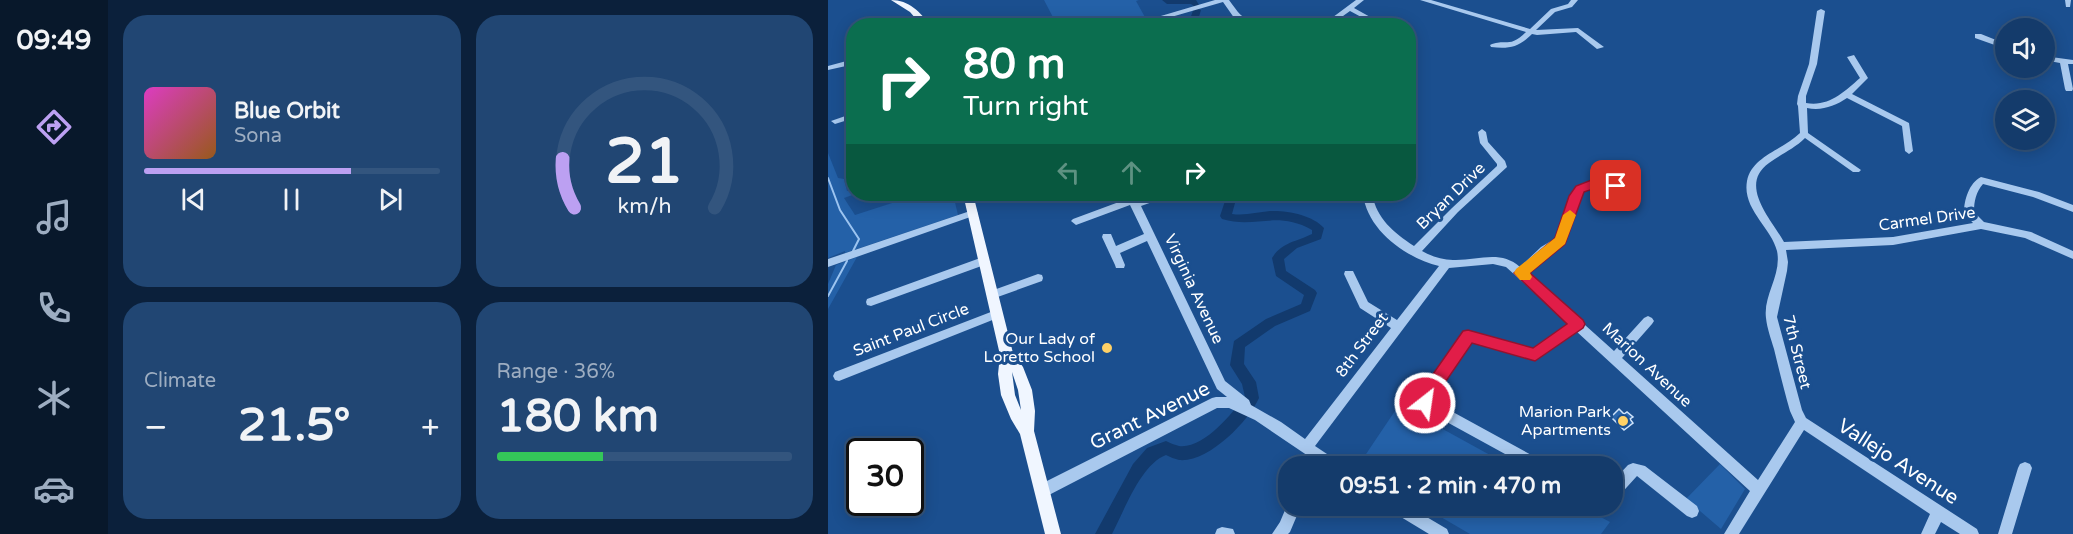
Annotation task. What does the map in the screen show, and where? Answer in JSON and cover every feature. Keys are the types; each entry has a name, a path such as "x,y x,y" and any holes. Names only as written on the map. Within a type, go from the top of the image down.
{"main road":[{"path":"895,0 913,10 920,18"},
{"path":"970,201 1007,355 1003,370 1016,419 1027,431 1053,534"}],"street":[{"path":"1159,18 1224,0 1238,18"},
{"path":"1335,18 1361,0"},
{"path":"1422,0 1538,33 1578,30 1600,47"},
{"path":"1494,45 1510,45 1520,42 1553,10 1570,6 1575,0"},
{"path":"1349,8 1368,18"},
{"path":"1821,11 1813,64 1801,104 1804,134 1856,170"},
{"path":"1978,36 1995,43"},
{"path":"1801,104 1815,108 1832,104 1864,78 1851,57"},
{"path":"2069,62 2069,89"},
{"path":"828,68 846,63"},
{"path":"1846,94 1906,125 1909,151"},
{"path":"835,121 846,118"},
{"name":"Bryan Drive","path":"1415,251 1502,167 1502,163 1484,143 1482,132"},
{"path":"1781,246 1752,197 1754,174 1758,167 1792,146 1804,134"},
{"path":"1981,225 1969,213 1968,205 1976,185 1981,180 2036,194 2073,209"},
{"path":"1521,273 1560,240 1575,196 1580,189 1594,183 1610,183 1628,196"},
{"path":"1076,221 1128,201"},
{"name":"Virginia Avenue","path":"1134,201 1215,373 1216,402"},
{"name":"Marion Avenue","path":"1368,201 1372,214 1389,234 1415,251 1446,264 1498,259 1510,264 1759,490"},
{"path":"828,263 973,213"},
{"name":"Carmel Drive","path":"1781,246 1893,241 1981,225 2026,235 2073,255"},
{"path":"1114,250 1150,236"},
{"path":"1107,237 1120,265"},
{"name":"7th Street","path":"1781,246 1783,262 1771,304 1770,317 1796,411 1802,422"},
{"path":"871,302 983,261"},
{"name":"8th Street","path":"1306,448 1446,264"},
{"path":"1349,274 1364,305 1397,326"},
{"path":"992,295 1038,278"},
{"name":"Saint Paul Circle","path":"839,376 996,314"},
{"path":"1615,358 1648,321"},
{"path":"1521,456 1427,405 1425,399 1468,336 1535,354 1578,324"},
{"path":"1215,373 1223,389 1242,404"},
{"name":"Grant Avenue","path":"1042,491 1216,402 1242,404 1315,456"},
{"path":"1731,534 1802,422"},
{"name":"Vallejo Avenue","path":"1802,422 1972,534"},
{"path":"2005,534 2025,468"},
{"path":"1623,480 1633,469 1640,470 1692,511"},
{"path":"1928,534 1938,512"},
{"path":"1279,534 1290,516"},
{"path":"1412,516 1442,534"},
{"path":"1222,534 1228,534"}],"shaded area":[{"path":"1044,0 1139,0 1136,1 1145,18 1053,18"},
{"path":"828,153 838,178 844,179 846,197 844,198 855,215 898,201 955,201 958,215 828,258"},
{"path":"857,257 828,309 828,284 836,265"},
{"path":"1399,405 1492,456 1365,456"},
{"path":"1720,464 1745,489 1721,529 1686,499"},
{"path":"1439,516 1599,516 1610,522 1601,534 1470,534"}],"building":[{"name":"Marion Park Apartments","path":"1619,409 1624,414 1627,412 1633,417 1630,419 1633,423 1624,430 1611,417"}],"waterway":[{"path":"1166,0 1167,2 1194,2 1195,5"},
{"path":"1195,18 1197,10"},
{"path":"828,178 840,210 859,239 853,251"},
{"path":"1103,534 1138,469 1152,453 1166,448 1179,453 1201,448 1221,434 1252,398 1249,382 1237,365 1239,345 1271,323 1306,307 1311,293 1280,273 1278,258 1293,245 1317,236 1318,228 1281,215 1243,219 1226,216 1230,201"},
{"path":"828,296 847,261"}],"slow traffic":[{"path":"1525,277 1521,273 1545,250 1555,246 1563,236 1570,215"}],"place":[{"name":"Our Lady of Loretto School","path":"1107,348"},
{"name":"Marion Park Apartments","path":"1623,421"}],"route":[{"path":"1425,403 1425,399 1468,336 1473,335 1531,355 1578,324 1521,273 1545,250 1555,246 1563,236 1575,196 1580,189 1594,183 1610,183 1616,186"}]}
